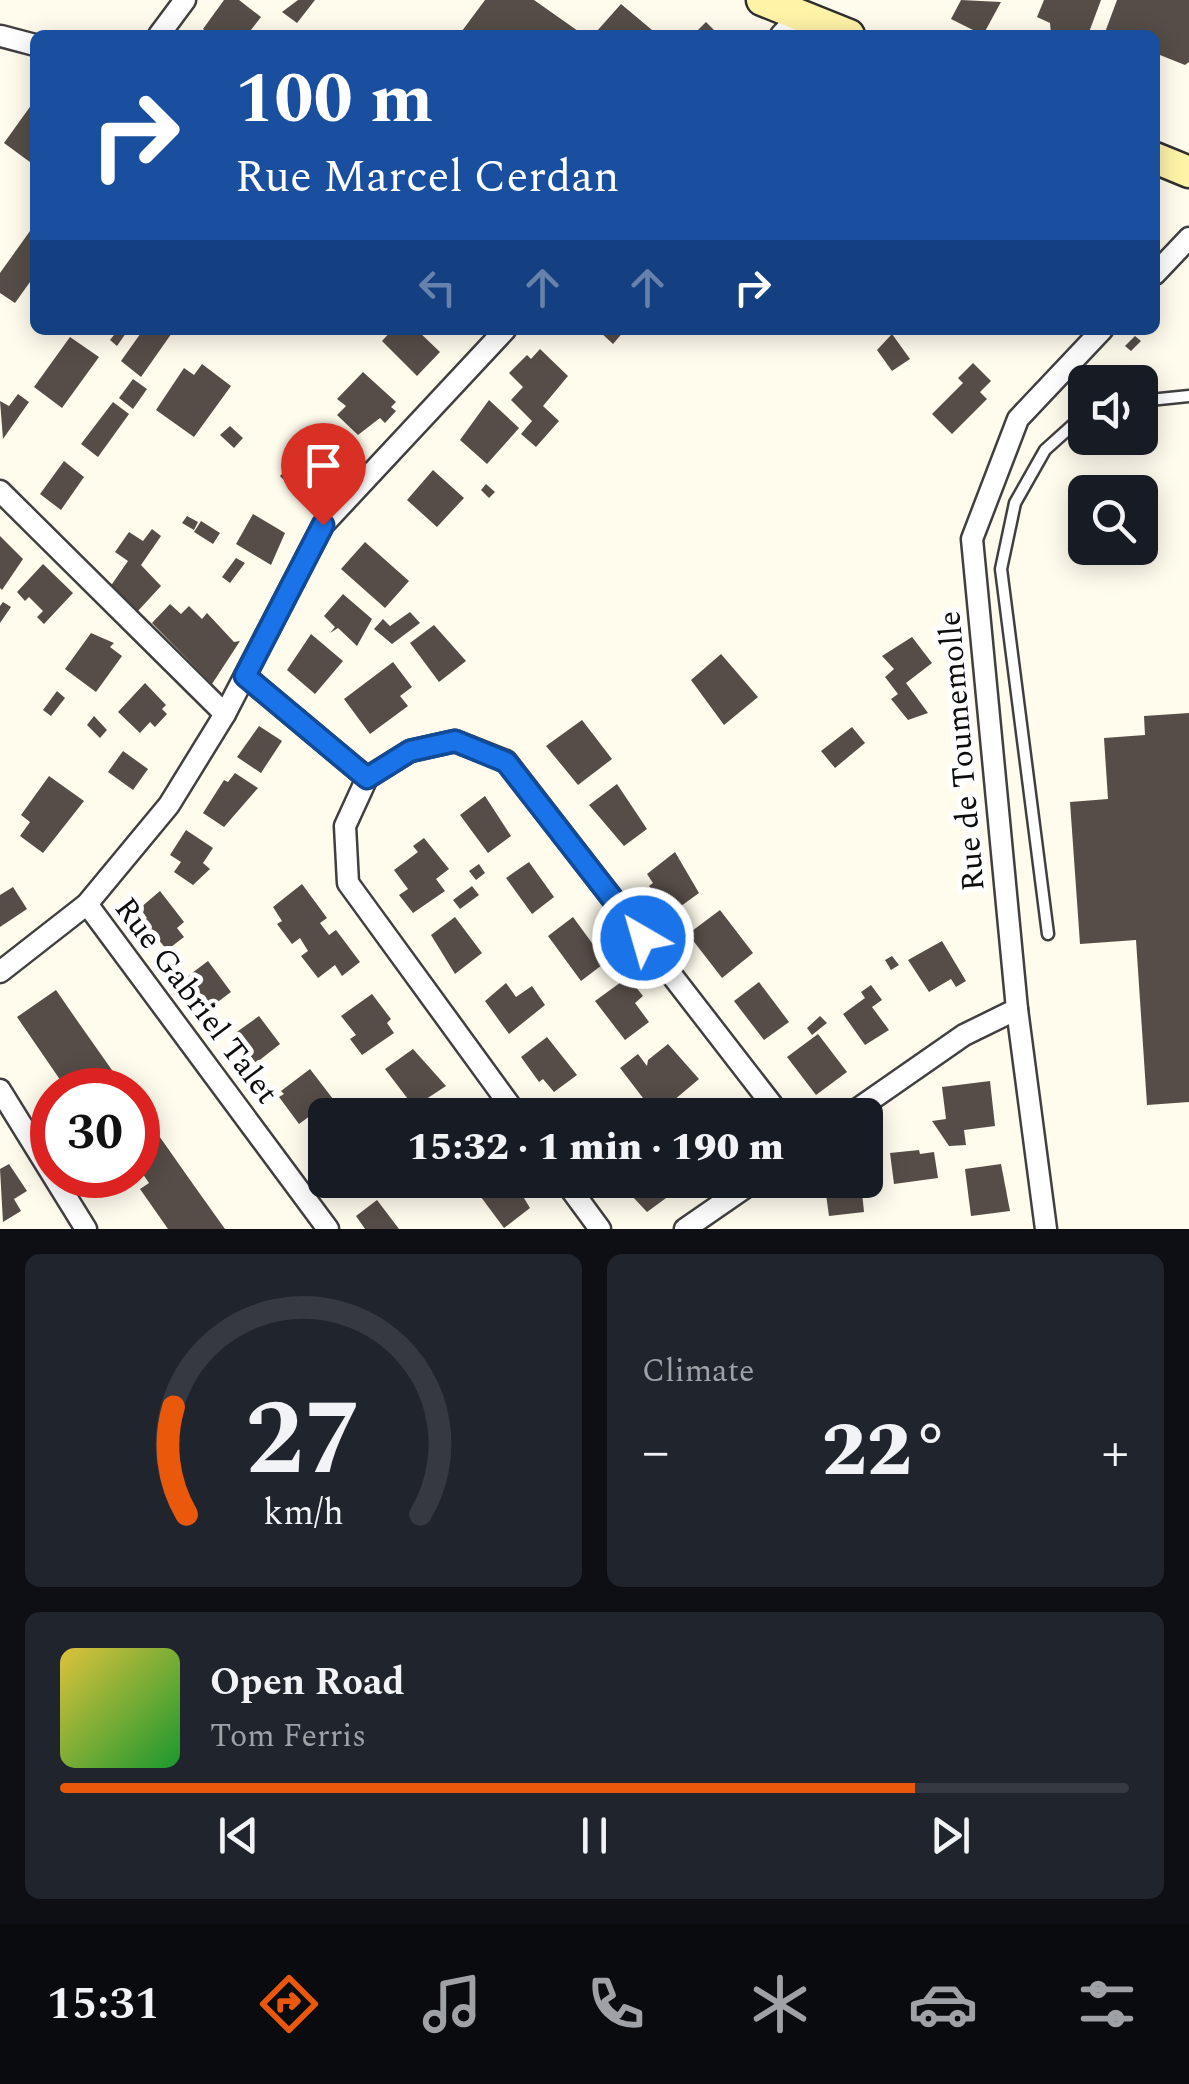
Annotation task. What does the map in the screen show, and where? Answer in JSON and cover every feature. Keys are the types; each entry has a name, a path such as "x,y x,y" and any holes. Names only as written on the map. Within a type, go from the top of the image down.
{"main road":[{"path":"762,0 790,25 820,30"},
{"path":"1160,160 1189,172"}],"street":[{"path":"162,30 184,0"},
{"path":"1,36 30,44"},
{"path":"1160,269 1189,238"},
{"path":"0,972 87,904 169,805 225,714 323,525 500,335"},
{"name":"Rue de Toumemolle","path":"1046,1229 1017,1010 972,539 1018,419 1097,335"},
{"path":"0,491 225,714"},
{"path":"245,676 367,778"},
{"path":"505,1098 348,883 345,826 367,778 410,751 455,741 506,762 767,1098"},
{"name":"Rue Gabriel Talet","path":"87,904 328,1229"},
{"path":"874,1098 964,1035 1017,1010"},
{"path":"0,1090 86,1229"},
{"path":"577,1198 600,1229"},
{"path":"685,1229 730,1198"}],"lane":[{"path":"1158,399 1189,396"},
{"path":"1048,934 1000,569 1015,503 1045,450 1068,429"}],"building":[{"path":"224,0 239,0 261,17 251,30 203,29"},
{"path":"298,0 315,0 297,23 282,12"},
{"path":"485,0 534,0 577,30 516,30 463,30"},
{"path":"961,0 1001,2 986,30 973,30 951,19"},
{"path":"1044,0 1101,0 1090,30 1051,30 1050,23 1037,17"},
{"path":"1117,0 1189,0 1189,62 1185,65 1160,55 1160,30 1106,30"},
{"path":"621,4 652,30 598,30"},
{"path":"706,22 714,30 698,30"},
{"path":"30,107 30,162 4,143"},
{"path":"30,231 30,282 15,303 0,293 0,273"},
{"path":"114,335 125,335 117,346 110,340"},
{"path":"139,335 170,335 141,377 121,361"},
{"path":"387,335 422,335 440,352 417,376 382,341"},
{"path":"603,335 621,335 613,344"},
{"path":"893,335 910,359 892,371 877,350"},
{"path":"1135,336 1141,341 1131,351 1125,346"},
{"path":"70,337 99,357 62,408 34,387"},
{"path":"540,349 568,376 543,406 559,421 536,447 521,434 532,421 511,400 523,387 509,373 527,355 531,359"},
{"path":"973,363 991,381 980,392 987,399 952,434 932,414 963,383 958,378"},
{"path":"202,364 231,386 194,437 156,410 184,368 194,375"},
{"path":"363,372 396,402 391,407 396,411 385,423 380,418 358,435 337,415 346,406 337,399"},
{"path":"133,379 147,389 133,409 119,398"},
{"path":"18,394 29,402 3,439 0,401 9,406"},
{"path":"489,400 519,428 487,464 460,440"},
{"path":"113,402 129,414 98,457 81,444"},
{"path":"230,426 243,438 234,448 220,435"},
{"path":"307,448 340,471 309,505 280,476"},
{"path":"64,461 84,477 61,510 40,494"},
{"path":"433,470 464,498 437,527 407,500"},
{"path":"486,484 495,492 489,498 481,490"},
{"path":"253,514 285,533 271,565 236,544"},
{"path":"187,516 198,522 194,530 182,523"},
{"path":"201,521 220,533 213,544 194,532"},
{"path":"152,529 161,536 141,565 161,586 137,612 110,587 128,561 115,552 129,532 143,541"},
{"path":"0,536 23,559 2,590 0,588"},
{"path":"365,542 409,581 385,608 341,569"},
{"path":"236,558 245,563 230,583 222,577"},
{"path":"43,564 73,593 44,624 37,617 43,611 29,597 25,601 17,592"},
{"path":"343,594 372,619 357,646 338,628 330,633 335,627 324,616"},
{"path":"3,602 11,607 0,623 0,606"},
{"path":"170,604 181,614 189,606 202,619 207,613 234,642 240,641 212,684 152,623"},
{"path":"410,612 420,623 392,644 374,629 383,619 390,626"},
{"path":"434,625 466,661 439,682 410,643"},
{"path":"91,633 114,643 110,647 122,656 96,692 65,669"},
{"path":"311,634 343,661 315,694 287,670"},
{"path":"912,637 932,663 906,683 928,713 908,720 891,699 898,694 885,677 894,669 882,656"},
{"path":"721,654 758,697 724,725 691,680"},
{"path":"393,662 412,687 400,696 408,706 370,734 344,699"},
{"path":"145,683 166,705 162,709 167,714 155,727 150,722 140,733 118,712"},
{"path":"57,691 65,698 51,716 43,710"},
{"path":"1189,713 1189,1102 1147,1105 1136,940 1080,944 1070,802 1108,799 1104,738 1145,735 1144,716"},
{"path":"94,716 107,730 100,738 87,725"},
{"path":"582,720 612,759 578,785 546,746"},
{"path":"259,726 282,741 261,773 237,757"},
{"path":"852,727 865,743 835,768 821,751"},
{"path":"123,751 148,769 133,790 108,772"},
{"path":"235,773 258,788 224,827 203,813 224,780 228,782"},
{"path":"49,776 84,801 43,853 20,836 30,822 21,815"},
{"path":"617,784 647,829 624,846 589,805"},
{"path":"485,796 511,836 488,853 460,815"},
{"path":"186,830 213,848 203,863 210,869 193,885 174,872 181,862 170,855"},
{"path":"424,838 449,869 436,879 445,891 413,913 399,895 408,889 394,870 418,852 413,846"},
{"path":"675,852 699,893 670,914 649,886 653,883 647,874"},
{"path":"529,862 554,897 532,914 506,878"},
{"path":"479,864 485,873 476,880 469,871"},
{"path":"302,884 327,918 320,923 329,935 336,930 360,962 342,976 335,965 318,978 301,956 308,951 300,938 292,944 277,924 282,921 273,907"},
{"path":"472,886 479,895 460,909 453,900"},
{"path":"13,887 27,909 0,927 0,895"},
{"path":"160,891 184,922 177,928 184,937 167,950 143,921 147,918 140,908"},
{"path":"720,910 753,953 722,978 688,934"},
{"path":"455,917 482,953 455,974 431,935"},
{"path":"573,917 600,954 596,956 602,965 581,981 548,936"},
{"path":"942,941 966,981 956,987 951,979 929,992 908,960"},
{"path":"892,956 899,965 891,970 885,960"},
{"path":"208,961 231,992 207,1010 184,979"},
{"path":"628,977 643,996 635,1003 649,1022 625,1040 595,1001"},
{"path":"759,982 789,1022 764,1040 734,1001"},
{"path":"506,983 516,997 532,986 545,1005 509,1034 485,1001"},
{"path":"871,985 882,1000 872,1007 889,1030 865,1045 843,1014 865,998 861,992"},
{"path":"56,990 111,1068 52,1068 17,1017"},
{"path":"372,994 391,1019 387,1023 394,1033 362,1055 350,1039 356,1035 341,1016"},
{"path":"259,1016 280,1044 256,1063 234,1034"},
{"path":"820,1016 827,1023 812,1035 807,1028"},
{"path":"818,1034 847,1072 816,1095 787,1057"},
{"path":"547,1037 577,1075 554,1092 543,1079 539,1082 521,1057"},
{"path":"668,1044 699,1079 676,1098 643,1098 620,1068 638,1054 647,1066 648,1060"},
{"path":"413,1049 446,1086 428,1098 407,1098 385,1069"},
{"path":"310,1069 332,1098 308,1098 308,1117 299,1124 279,1097 284,1094 281,1091"},
{"path":"990,1081 995,1126 964,1130 966,1145 949,1146 932,1121 946,1119 942,1087"},
{"path":"160,1137 225,1229 168,1229 146,1198 160,1198"},
{"path":"919,1150 920,1154 934,1152 938,1178 894,1184 890,1153"},
{"path":"9,1164 27,1191 14,1199 21,1211 3,1222 0,1169"},
{"path":"1001,1164 1010,1211 971,1216 965,1169"},
{"path":"482,1198 524,1198 530,1208 504,1228"},
{"path":"634,1198 666,1198 647,1212"},
{"path":"827,1198 863,1198 864,1212 829,1216"},
{"path":"377,1200 399,1229 365,1229 356,1216"}],"route":[{"path":"323,525 245,676 367,778 410,751 455,741 506,762 643,938"}]}
